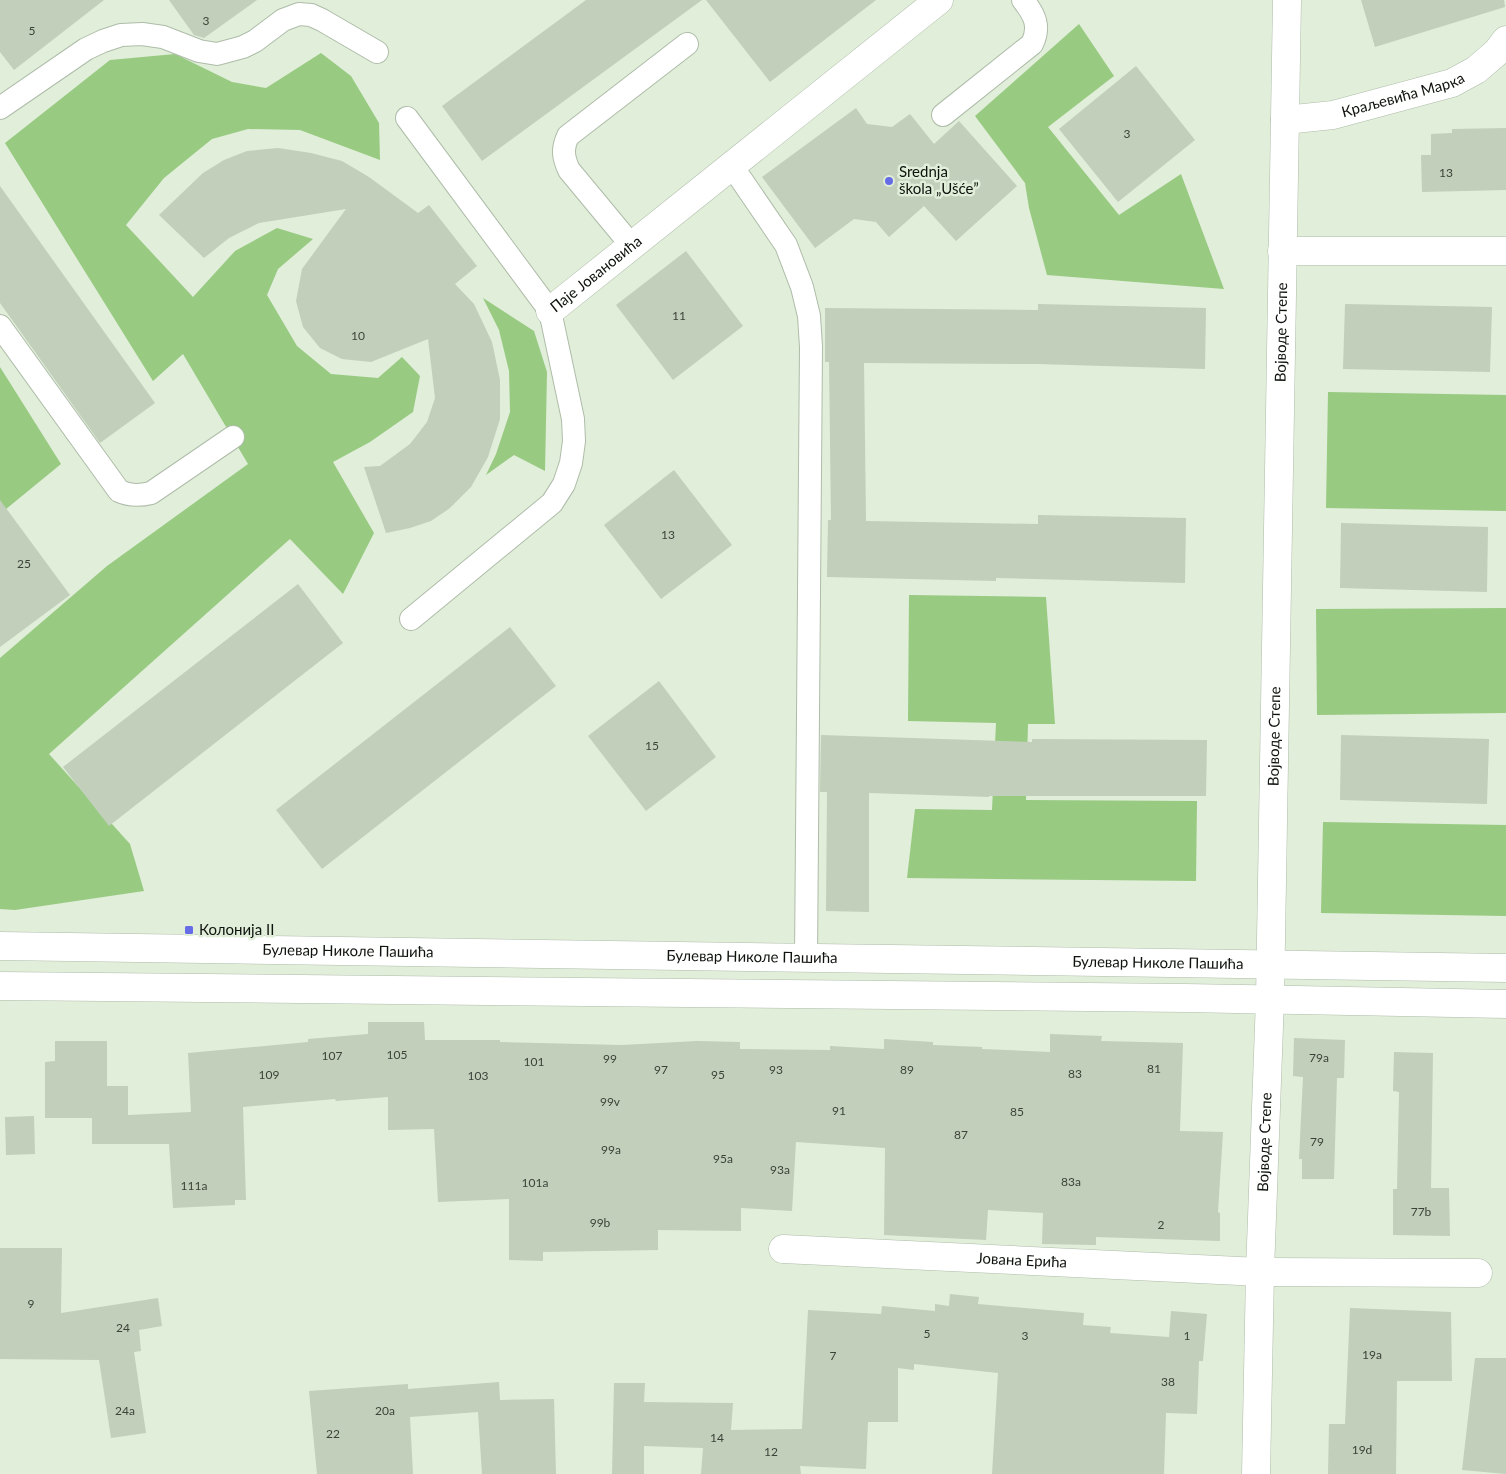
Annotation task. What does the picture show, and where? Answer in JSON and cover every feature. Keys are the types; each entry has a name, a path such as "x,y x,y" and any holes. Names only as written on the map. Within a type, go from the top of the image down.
{"street":[{"name":"Паје Јовановића","path":"550,311 938,0"},
{"name":"Војводе Степе","path":"1256,1474 1260,1272 1270,999 1287,0"},
{"name":"Краљевића Марка","path":"1285,120 1333,114 1452,83 1476,70 1497,52 1506,40"},
{"path":"1282,250 1506,251"},
{"name":"Булевар Николе Пашића","path":"0,946 1506,968"},
{"path":"0,986 1270,999 1506,1004"},
{"name":"Јована Ерића","path":"783,1249 1260,1272 1478,1273"}],"lane":[{"path":"943,115 1032,44 1036,37 1037,22 1034,14 1023,0"},
{"path":"0,108 86,49 103,40 121,35 142,34 163,38 199,51 217,54 255,41 283,20 299,14 311,15 322,20 377,52"},
{"path":"632,246 569,170 564,161 563,151 565,143 568,136 687,44"},
{"path":"407,118 550,311"},
{"path":"732,166 786,245 802,287 809,316 811,357 806,959"},
{"name":"Паје Јовановића","path":"411,619 552,502 564,484 571,462 574,441 573,426 550,311"},
{"path":"0,326 119,491 128,495 139,496 151,493 234,437"}],"green space":[{"path":"1079,24 1114,76 1048,127 1119,215 1181,174 1224,289 1047,275 1029,208 1025,183 975,116"},
{"path":"321,53 351,76 379,123 380,160 300,130 248,129 212,139 164,178 126,225 193,297 235,251 277,228 313,239 278,269 267,295 297,346 331,374 378,378 402,357 420,376 413,412 370,442 333,462 374,533 343,594 290,539 49,754 130,844 144,891 15,910 0,909 0,658 107,566 248,464 183,354 153,381 5,143 110,60 175,54 232,82 266,88"},
{"path":"483,298 534,331 547,372 545,471 514,455 486,475 496,454 510,412 509,371 499,330"},
{"path":"0,367 61,464 0,514"},
{"path":"1328,392 1506,395 1506,511 1326,508"},
{"path":"909,595 1046,597 1055,724 1028,724 1026,800 1197,801 1196,881 907,878 915,809 992,810 996,723 908,721"},
{"path":"1506,608 1506,713 1317,715 1316,609"},
{"path":"1323,822 1506,825 1506,916 1321,913"}],"building":[{"path":"0,0 104,0 14,70 0,52"},
{"path":"169,0 257,0 204,38 194,35"},
{"path":"586,0 702,0 482,161 442,106"},
{"path":"706,0 876,0 770,82"},
{"path":"1361,0 1504,0 1505,7 1375,47"},
{"path":"1136,66 1195,140 1118,202 1059,129"},
{"name":"Srednja škola „Ušće”","path":"856,108 867,124 892,127 910,114 934,144 959,121 1017,186 956,241 924,206 889,237 876,222 854,219 815,248 762,177"},
{"path":"1506,128 1506,190 1422,192 1421,155 1431,155 1431,134 1452,133 1452,129"},
{"path":"278,148 311,153 342,161 369,177 418,213 429,205 477,266 455,284 474,304 492,342 500,380 500,419 488,457 471,487 450,508 431,521 386,533 364,467 380,466 410,444 427,422 435,398 428,339 371,362 342,359 320,348 303,327 296,301 302,269 346,209 259,223 229,238 204,258 159,215 203,173 224,160 247,151"},
{"path":"0,186 155,403 100,443 0,303"},
{"path":"686,251 743,326 673,380 616,305"},
{"path":"1038,304 1206,308 1205,369 1037,364 864,363 866,521 1038,524 1038,515 1186,518 1185,583 996,578 996,581 827,577 828,520 831,520 829,362 825,362 825,308 1038,310"},
{"path":"1345,304 1492,307 1490,372 1343,369"},
{"path":"674,470 732,545 661,599 604,525"},
{"path":"0,500 70,595 0,647"},
{"path":"1341,523 1488,527 1487,592 1340,588"},
{"path":"298,584 343,643 109,826 63,767"},
{"path":"510,627 556,686 322,869 276,810"},
{"path":"659,681 716,757 646,811 588,736"},
{"path":"821,735 1032,742 1032,739 1207,740 1206,796 989,797 869,793 869,912 826,911 827,792 820,792"},
{"path":"1341,735 1489,739 1487,804 1340,800"},
{"path":"368,1022 424,1022 425,1040 500,1040 500,1042 622,1045 697,1041 740,1042 740,1049 830,1050 830,1046 884,1049 884,1039 933,1042 933,1045 982,1047 982,1049 1050,1052 1050,1034 1102,1036 1101,1041 1183,1043 1180,1131 1223,1132 1218,1212 1220,1213 1220,1241 1096,1237 1096,1245 1042,1244 1043,1213 988,1210 986,1240 884,1235 885,1148 796,1142 792,1211 741,1208 741,1231 658,1230 658,1250 543,1252 543,1261 509,1260 509,1199 438,1202 434,1129 388,1130 388,1097 336,1101 335,1099 243,1107 246,1200 235,1200 235,1205 173,1208 169,1144 92,1144 92,1118 45,1118 45,1062 55,1061 55,1041 107,1041 107,1086 128,1086 128,1115 191,1112 188,1053 308,1042 308,1039 368,1034"},
{"path":"1294,1038 1345,1040 1344,1078 1337,1078 1334,1179 1302,1179 1302,1159 1299,1159 1303,1077 1293,1076"},
{"path":"1394,1052 1433,1053 1431,1188 1449,1188 1450,1236 1393,1235 1393,1189 1397,1189 1399,1092 1393,1091"},
{"path":"34,1116 35,1154 6,1155 5,1117"},
{"path":"0,1248 62,1248 61,1313 158,1298 162,1326 139,1330 141,1351 134,1352 146,1433 111,1438 99,1360 0,1359"},
{"path":"950,1294 979,1297 978,1304 1084,1313 1083,1325 1111,1327 1110,1333 1169,1337 1171,1311 1207,1314 1203,1361 1199,1361 1197,1414 1166,1413 1164,1474 992,1474 998,1373 914,1364 914,1370 898,1368 898,1422 868,1422 866,1469 800,1466 801,1474 701,1474 703,1448 644,1446 644,1474 612,1474 614,1383 645,1383 644,1402 733,1403 731,1430 802,1429 808,1310 881,1314 882,1306 935,1311 935,1304 949,1306"},
{"path":"1350,1308 1451,1312 1452,1381 1397,1381 1396,1474 1328,1474 1329,1424 1345,1424"},
{"path":"1475,1358 1506,1358 1506,1474 1462,1470"},
{"path":"499,1382 500,1400 554,1399 556,1474 482,1474 478,1412 410,1417 413,1474 317,1474 309,1391 408,1384 408,1389"}],"place":[{"name":"Srednja škola „Ušće”","path":"889,181"},
{"name":"Колонија II","path":"189,930"}]}
